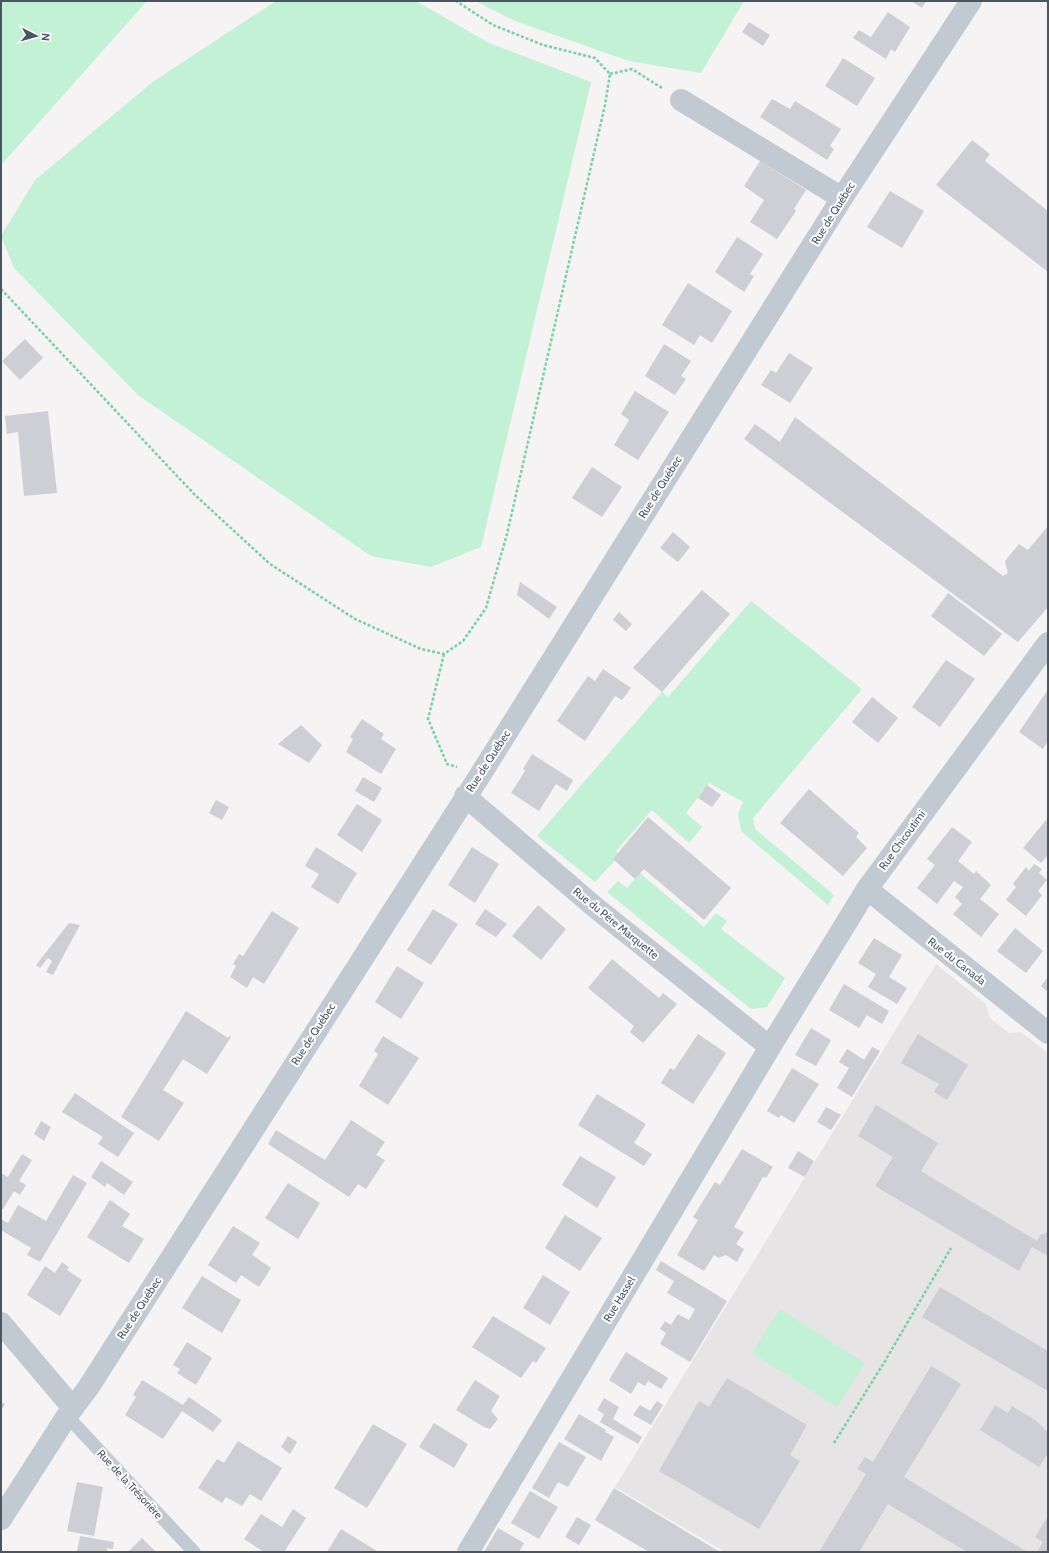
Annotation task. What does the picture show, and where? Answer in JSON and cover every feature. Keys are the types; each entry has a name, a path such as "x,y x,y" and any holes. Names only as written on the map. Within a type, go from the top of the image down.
{"street":[{"name":"Rue de Québec","path":"1,1519 70,1412 96,1375 465,796 482,772 842,198 971,1"},
{"path":"681,100 842,198"},
{"name":"Rue Chicoutimi","path":"770,1046 867,889 1048,643"},
{"name":"Rue du Père Marquette","path":"465,796 596,908 770,1046"},
{"name":"Rue du Canada","path":"867,889 1048,1033"},
{"name":"Rue Hassel","path":"468,1552 770,1046"},
{"name":"Rue de la Trésorière","path":"1,1322 70,1412"}],"lane":[{"name":"Rue de la Trésorière","path":"70,1412 194,1552"}],"path":[{"path":"456,1 493,25 543,45 595,58 610,74"},
{"path":"610,74 632,69 681,100"},
{"path":"482,772 446,764 428,719 444,654 463,641 486,608 508,526 603,113 610,74"},
{"path":"1,289 195,495 270,564 355,619 420,649 444,654"},
{"path":"834,1443 885,1361 951,1248"}],"shaded area":[{"path":"936,964 986,1004 990,1018 1009,1033 1021,1032 1048,1053 1048,1552 725,1552 615,1487"}],"green space":[{"path":"1,1 147,1 1,165"},
{"path":"276,1 416,1 489,43 591,82 481,547 431,567 371,556 138,395 14,268 1,236 35,180 154,81"},
{"path":"475,1 744,1 701,73 629,61 515,21"},
{"path":"751,601 862,689 753,818 755,829 834,895 828,905 741,831 738,814 743,802 709,783 686,813 702,827 689,843 652,810 616,851 620,855 595,882 537,836 662,692 668,697"},
{"path":"640,873 704,927 716,913 727,921 721,929 785,978 767,1007 751,1009 607,892 618,881 627,888"},
{"path":"780,1309 865,1363 837,1407 752,1353"}],"building":[{"path":"911,1 926,1 922,8"},
{"path":"888,12 910,27 895,52 891,49 886,59 853,38 859,30 871,37"},
{"path":"749,22 770,35 763,46 742,32"},
{"path":"843,58 875,78 857,106 825,86"},
{"path":"772,99 790,109 795,101 841,129 830,146 834,149 827,160 760,117"},
{"path":"972,140 990,154 985,161 1048,211 1048,272 936,185"},
{"path":"760,161 806,190 794,209 796,211 777,239 750,222 764,200 744,186"},
{"path":"890,191 924,211 902,248 867,227"},
{"path":"737,237 763,254 750,274 754,276 744,292 715,272"},
{"path":"688,283 732,311 712,343 700,335 694,345 662,325"},
{"path":"25,339 43,358 20,380 2,361"},
{"path":"664,344 691,361 681,376 686,379 675,395 645,376"},
{"path":"789,353 813,368 790,403 761,385 771,370 776,373"},
{"path":"635,391 669,412 638,460 614,445 629,420 621,414"},
{"path":"48,411 57,493 24,496 18,432 7,434 5,416"},
{"path":"795,417 1003,576 1008,573 1005,561 1019,544 1028,550 1048,526 1048,607 1018,642 744,439 755,424 780,442"},
{"path":"592,467 622,487 602,517 572,498"},
{"path":"673,532 690,547 678,562 660,548"},
{"path":"520,582 557,607 549,619 517,595"},
{"path":"702,590 730,614 662,692 633,668"},
{"path":"948,593 1002,634 984,656 931,616"},
{"path":"619,612 632,624 626,631 613,620"},
{"path":"946,660 975,679 940,727 912,707"},
{"path":"603,669 631,688 622,700 615,696 585,741 557,721 588,676 595,681"},
{"path":"1047,691 1048,741 1043,749 1019,732"},
{"path":"872,697 898,718 878,743 852,722"},
{"path":"362,719 384,734 381,739 396,749 381,774 346,752 353,739 350,737"},
{"path":"301,725 322,745 309,763 278,744"},
{"path":"532,754 573,780 567,791 556,784 539,811 511,793 525,771 523,769"},
{"path":"363,777 382,788 374,802 355,791"},
{"path":"707,785 721,795 712,807 698,798"},
{"path":"809,789 859,833 856,837 867,848 843,876 780,823"},
{"path":"216,800 229,807 222,820 209,813"},
{"path":"357,804 382,820 362,852 337,835"},
{"path":"648,817 731,888 704,920 644,869 635,879 613,859"},
{"path":"1046,820 1048,822 1048,855 1041,863 1023,848"},
{"path":"952,827 972,842 958,861 974,874 976,871 991,885 980,899 999,914 981,937 953,914 962,904 955,897 963,887 954,881 937,904 917,888 935,865 927,859"},
{"path":"316,847 357,873 338,904 311,887 319,874 305,866"},
{"path":"472,847 499,864 475,903 448,885"},
{"path":"1034,864 1042,869 1039,873 1047,880 1038,891 1042,895 1026,916 1006,900 1016,887 1013,884 1026,867 1029,871"},
{"path":"538,905 566,929 541,960 512,936"},
{"path":"433,909 458,924 431,965 407,950"},
{"path":"485,909 507,924 496,937 475,924"},
{"path":"272,911 299,928 264,984 253,977 247,988 230,977 236,966 233,964 239,954 243,956"},
{"path":"69,923 80,925 53,975 46,972 52,961 48,958 40,968 36,965"},
{"path":"1015,928 1043,951 1026,973 997,951"},
{"path":"874,938 902,955 889,977 907,988 897,1004 868,987 876,974 858,963"},
{"path":"612,959 659,998 663,993 677,1004 643,1043 630,1032 634,1026 588,988"},
{"path":"397,966 424,983 401,1019 375,1002"},
{"path":"1048,977 1048,992 1041,986"},
{"path":"844,984 889,1011 882,1024 867,1015 859,1028 829,1010"},
{"path":"186,1011 228,1038 229,1036 231,1037 207,1074 183,1059 163,1090 184,1103 159,1141 121,1117"},
{"path":"811,1028 831,1040 816,1066 795,1055"},
{"path":"698,1034 726,1053 693,1104 661,1083 670,1068 674,1070"},
{"path":"918,1034 968,1065 947,1100 934,1092 939,1084 901,1063"},
{"path":"383,1036 419,1058 388,1105 359,1086 378,1054 374,1051"},
{"path":"872,1047 880,1051 852,1097 837,1088 849,1068 839,1062 847,1049 864,1060"},
{"path":"792,1068 819,1084 794,1123 781,1115 779,1118 767,1111"},
{"path":"75,1093 134,1133 118,1157 98,1144 103,1137 62,1112"},
{"path":"597,1094 646,1124 634,1143 652,1154 644,1166 578,1125"},
{"path":"876,1105 938,1143 921,1171 1037,1241 1040,1235 1048,1232 1048,1256 1032,1247 1019,1271 875,1186 893,1157 858,1136"},
{"path":"826,1107 841,1115 831,1130 817,1122"},
{"path":"351,1120 385,1142 376,1155 385,1160 366,1189 358,1184 349,1197 268,1144 276,1130 325,1160"},
{"path":"41,1121 51,1127 44,1141 34,1134"},
{"path":"742,1149 773,1167 766,1178 763,1177 734,1227 744,1232 736,1244 744,1249 737,1262 726,1255 718,1258 714,1255 704,1271 677,1255 698,1220 693,1217 715,1182 720,1185"},
{"path":"798,1151 814,1161 805,1177 788,1168"},
{"path":"22,1154 32,1160 19,1181 26,1185 20,1195 14,1191 3,1209 1,1208 1,1173 8,1177"},
{"path":"580,1156 616,1177 597,1208 562,1185"},
{"path":"101,1161 133,1182 124,1195 107,1183 105,1187 91,1177"},
{"path":"73,1175 87,1183 40,1262 27,1255 31,1248 1,1230 1,1219 8,1223 18,1205 46,1221"},
{"path":"288,1183 320,1203 298,1239 265,1218"},
{"path":"110,1200 130,1214 122,1226 144,1239 129,1263 87,1237"},
{"path":"565,1215 602,1238 580,1271 545,1248"},
{"path":"233,1226 260,1243 252,1255 271,1268 259,1287 241,1275 236,1283 208,1265"},
{"path":"661,1261 727,1301 690,1362 660,1344 666,1333 660,1329 665,1321 671,1325 678,1314 689,1320 695,1309 667,1293 674,1281 656,1270"},
{"path":"62,1262 69,1267 67,1270 82,1280 60,1316 27,1295 45,1266 55,1273"},
{"path":"543,1275 570,1292 550,1325 523,1308"},
{"path":"202,1276 241,1300 222,1333 182,1308"},
{"path":"940,1287 1048,1351 1048,1391 922,1317"},
{"path":"493,1316 546,1348 536,1363 533,1361 521,1378 472,1347"},
{"path":"187,1342 212,1358 196,1385 177,1373 180,1369 173,1365"},
{"path":"626,1352 668,1378 661,1389 648,1381 645,1386 638,1382 631,1394 609,1380"},
{"path":"931,1366 961,1384 904,1477 1027,1552 967,1552 888,1504 859,1552 819,1552 866,1474 857,1469 865,1457 873,1462"},
{"path":"727,1378 807,1425 790,1455 800,1461 759,1529 659,1471 699,1401 709,1407"},
{"path":"142,1380 183,1405 189,1397 222,1420 213,1432 182,1411 163,1439 125,1415 136,1397 133,1395"},
{"path":"475,1380 500,1396 491,1411 498,1419 490,1429 456,1410"},
{"path":"604,1398 619,1407 613,1419 642,1437 638,1444 600,1422 604,1414 597,1410"},
{"path":"657,1401 663,1405 651,1425 633,1415 640,1405 650,1411"},
{"path":"1,1402 5,1404 1,1410"},
{"path":"995,1405 1008,1413 1012,1406 1035,1420 1048,1432 1048,1453 1039,1467 980,1430"},
{"path":"579,1414 606,1430 605,1432 614,1437 601,1461 564,1439"},
{"path":"434,1423 468,1444 454,1468 419,1447"},
{"path":"373,1424 407,1444 367,1508 334,1488"},
{"path":"288,1436 297,1442 290,1454 281,1447"},
{"path":"238,1441 282,1468 261,1501 250,1494 242,1506 226,1497 222,1503 198,1488 217,1459 224,1463"},
{"path":"559,1442 586,1457 568,1487 558,1482 549,1498 532,1488"},
{"path":"77,1482 103,1487 94,1536 67,1531"},
{"path":"614,1488 720,1552 649,1552 595,1520"},
{"path":"530,1491 558,1507 539,1539 511,1523"},
{"path":"293,1509 306,1518 284,1552 264,1552 244,1539 261,1514 282,1527"},
{"path":"577,1517 591,1525 579,1545 565,1537"},
{"path":"1046,1519 1048,1521 1048,1552 1037,1552 1043,1542 1035,1537"},
{"path":"498,1528 524,1543 519,1552 484,1552"},
{"path":"341,1529 377,1551 327,1552"},
{"path":"80,1536 114,1542 113,1549 107,1548 107,1552 77,1552"},
{"path":"142,1538 156,1552 128,1552"}]}
